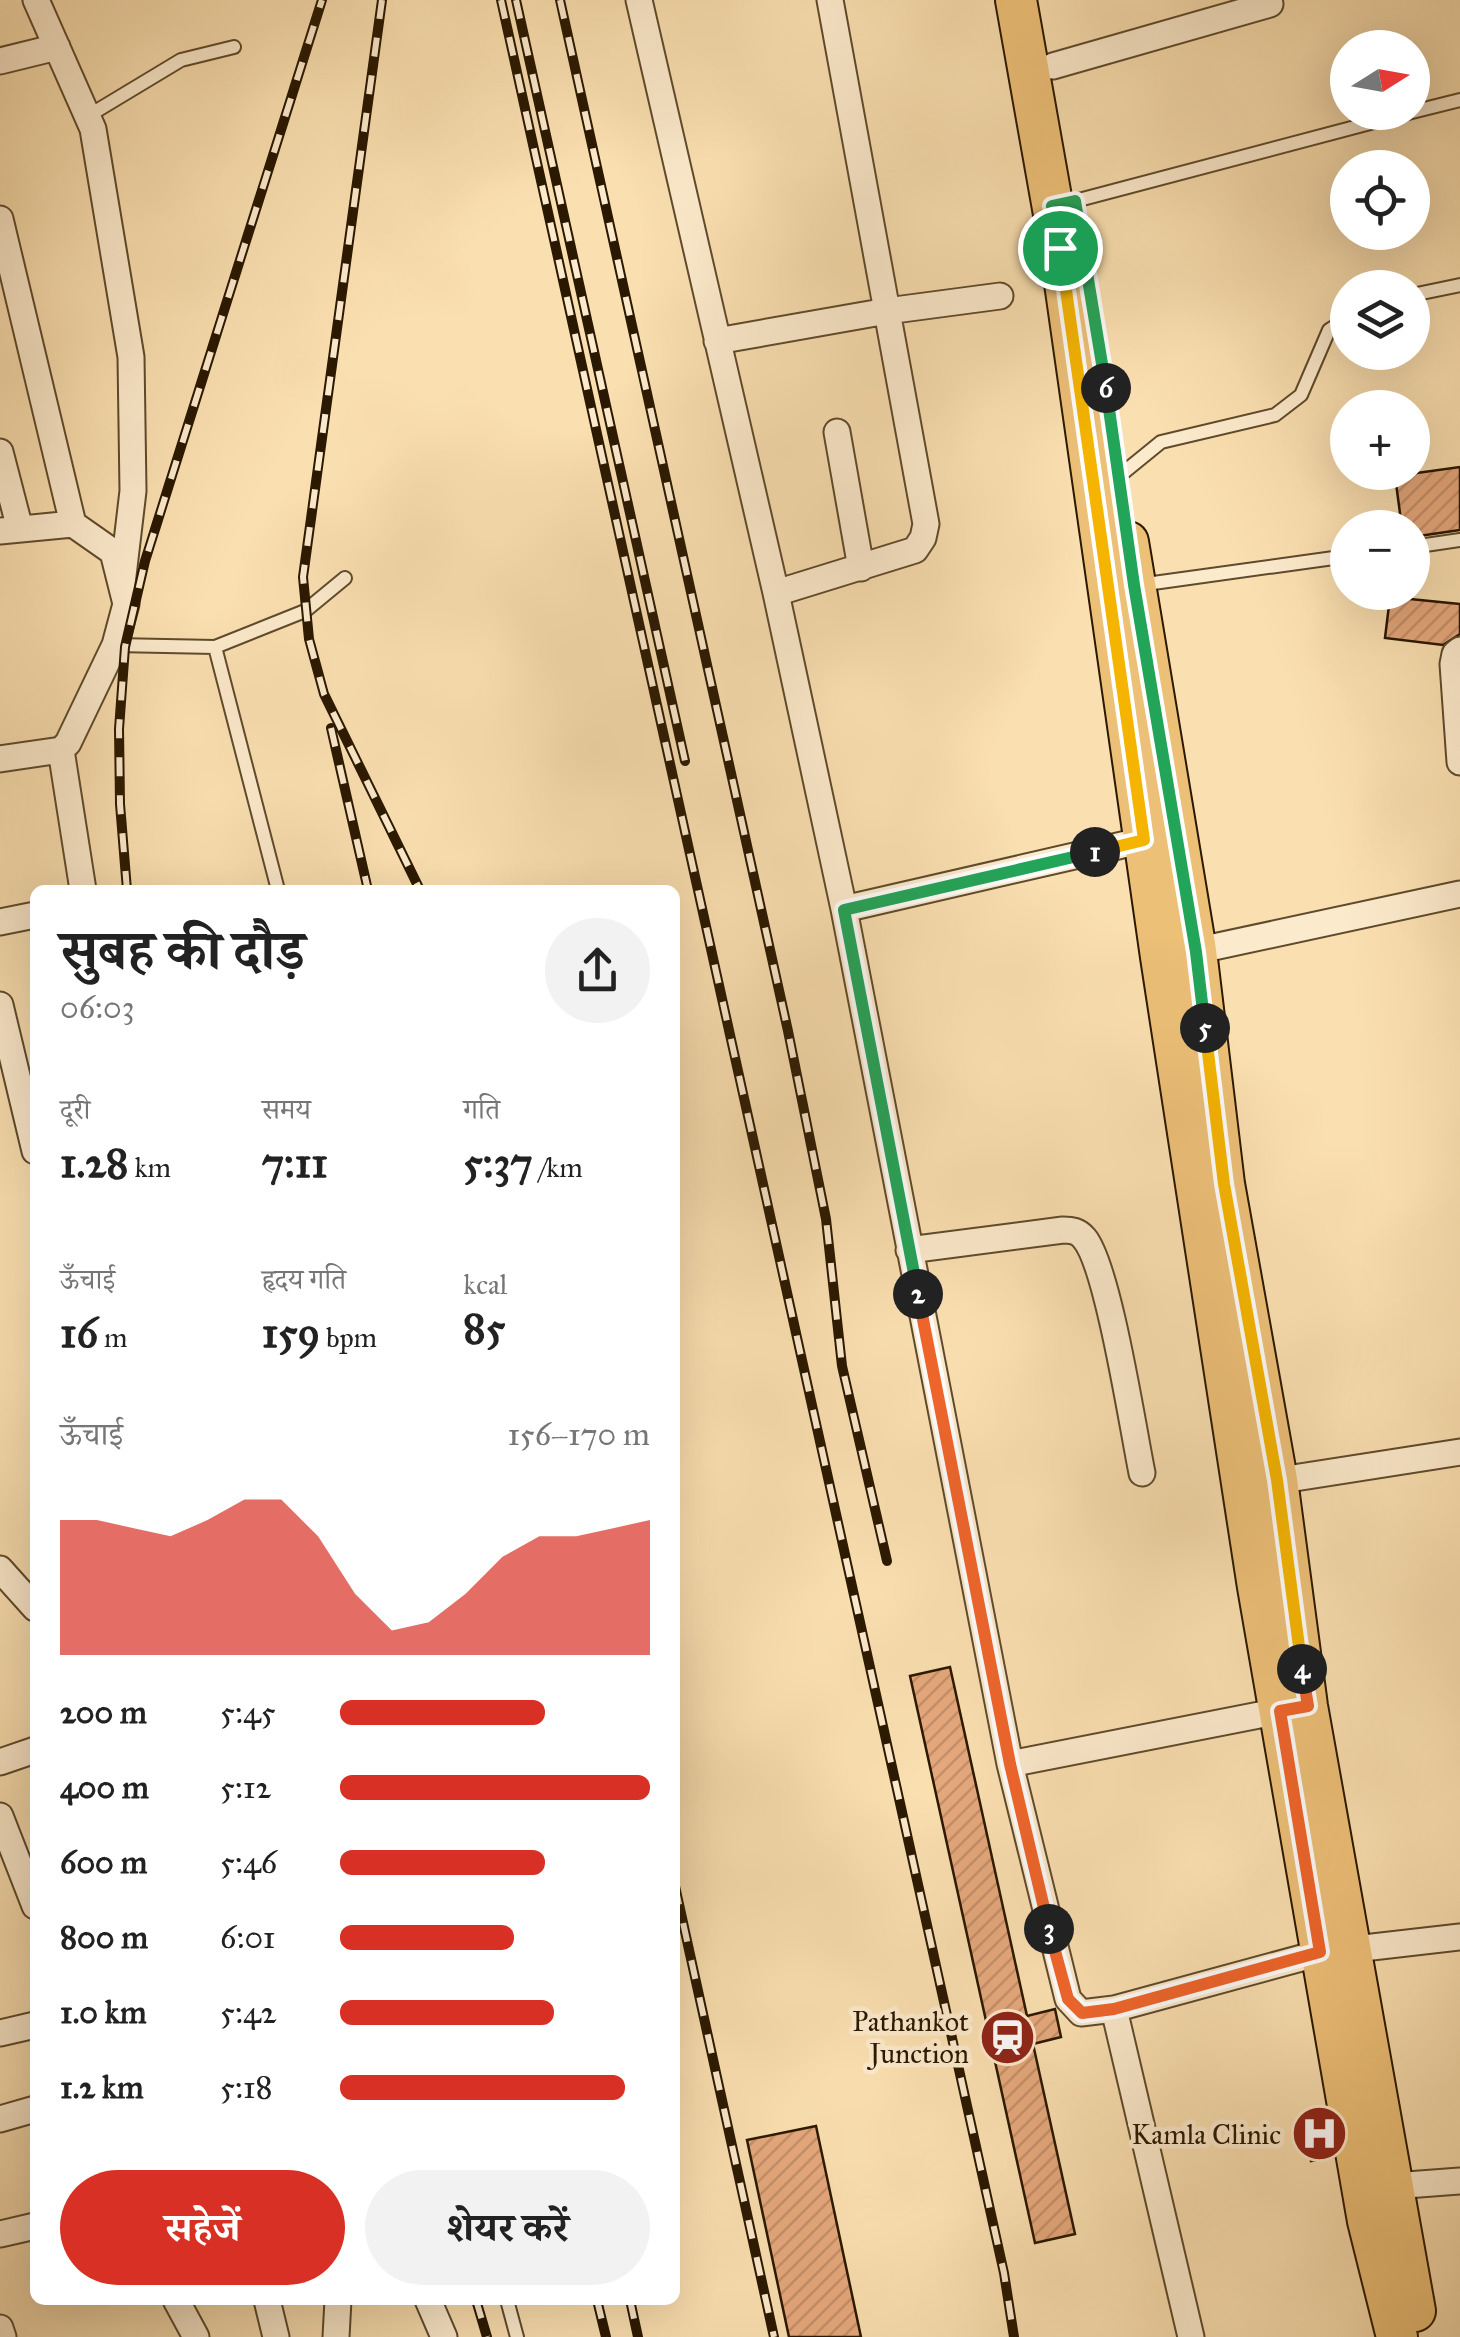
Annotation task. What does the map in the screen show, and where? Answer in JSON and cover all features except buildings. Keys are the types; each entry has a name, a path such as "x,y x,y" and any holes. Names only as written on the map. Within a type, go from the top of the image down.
{"main road":[{"path":"1016,0 1064,204"},
{"path":"1042,0 1053,66 1064,204 1120,587 1179,954 1224,1184 1260,1483 1294,1708 1378,2188 1397,2337"},
{"path":"1120,587 1144,840 1179,954"},
{"path":"1378,2188 1419,2337"}],"street":[{"path":"36,0 88,116 97,146 132,357 133,491 122,584"},
{"path":"640,0 844,910 1010,1764 1068,1999 1082,2013 1114,2009 1336,1950 1460,1937"},
{"path":"776,593 914,550 923,538 926,524 830,0"},
{"path":"1053,66 1270,4"},
{"path":"0,61 58,47"},
{"path":"0,219 73,524"},
{"path":"717,340 1000,296"},
{"path":"838,432 861,568"},
{"path":"0,452 10,530 73,524 113,552 126,604 115,645 68,743 61,750 0,760"},
{"path":"1460,650 1455,654 1453,672 1460,762"},
{"path":"61,750 82,885"},
{"path":"844,910 1144,840"},
{"path":"1179,954 1460,894"},
{"path":"0,922 30,916"},
{"path":"0,1005 30,1130"},
{"path":"910,1250 1063,1230 1075,1230 1084,1237 1100,1268 1142,1473"},
{"path":"1260,1483 1460,1452"},
{"path":"0,1569 30,1602"},
{"path":"1010,1764 1294,1708"},
{"path":"0,1762 30,1752"},
{"path":"0,1816 10,1870 30,1899"},
{"path":"1114,2009 1190,2337"},
{"path":"0,2033 30,2026"},
{"path":"0,2118 30,2110"},
{"path":"1378,2188 1460,2182"},
{"path":"0,2234 30,2227"},
{"path":"179,2305 196,2337"},
{"path":"268,2305 276,2337"},
{"path":"336,2337 338,2305"},
{"path":"430,2305 444,2337"},
{"path":"0,2328 3,2337"}],"lane":[{"path":"88,116 181,60 234,47"},
{"path":"1430,108 1460,100"},
{"path":"1064,204 1344,130"},
{"path":"1430,291 1460,285"},
{"path":"1106,482 1161,442 1275,415 1301,396 1330,329"},
{"path":"1430,544 1460,540"},
{"path":"1120,587 1330,558"},
{"path":"115,645 214,647 306,611 345,578"},
{"path":"214,647 277,885"},
{"path":"508,2305 518,2337"}],"railway":[{"path":"127,885 119,729 125,647 145,561 322,0"},
{"path":"382,0 303,577 309,639 324,694 418,885"},
{"path":"501,0 1004,2273 1014,2337"},
{"path":"516,0 685,761"},
{"path":"560,0 788,1031 826,1219 842,1366 887,1561"},
{"path":"331,728 367,885"},
{"path":"680,1909 774,2337"},
{"path":"477,2305 487,2337"},
{"path":"598,2305 606,2337"},
{"path":"631,2305 638,2337"}],"place":[{"name":"Pathankot Junction","path":"1008,2037"},
{"name":"Kamla Clinic","path":"1320,2134"}],"route":[{"path":"1075,201 1196,952 1224,1184 1277,1480 1308,1706 1280,1711 1320,1952 1114,2009 1082,2013 1068,1999 1061,1976 1010,1764 844,910 1144,840 1060,248 1052,206 1075,201"}]}
